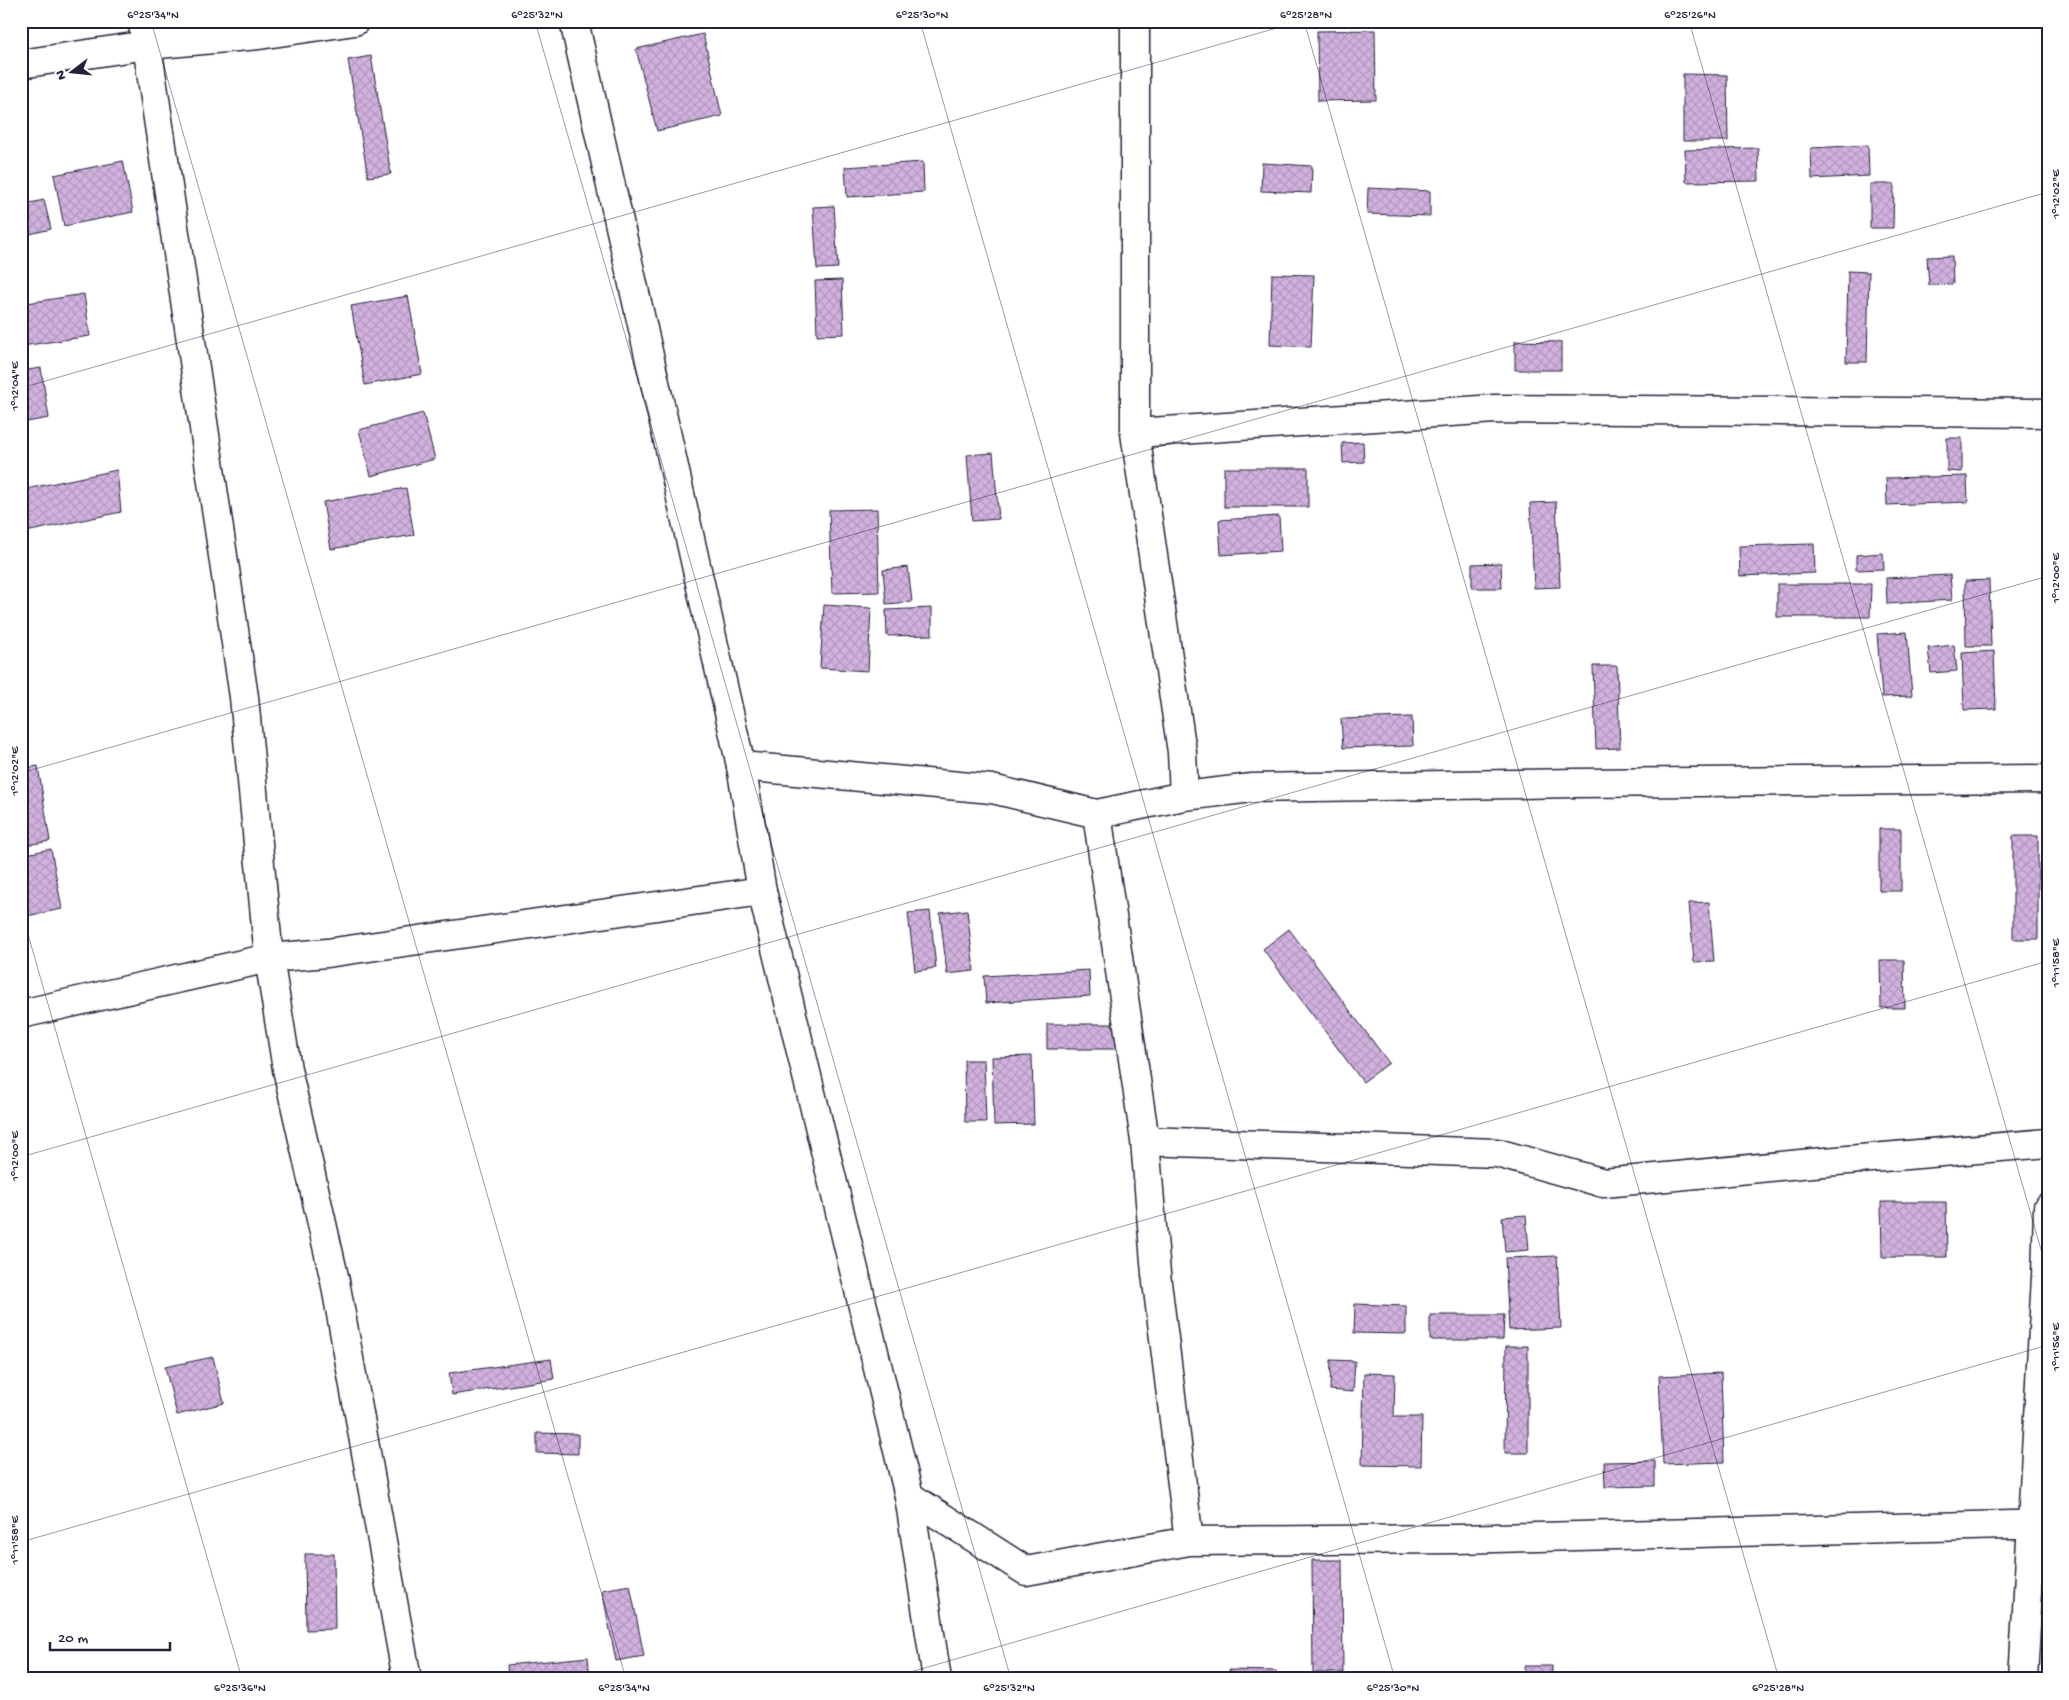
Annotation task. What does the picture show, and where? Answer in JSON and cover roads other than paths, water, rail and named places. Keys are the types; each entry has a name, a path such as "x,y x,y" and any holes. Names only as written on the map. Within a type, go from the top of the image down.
{"street":[{"path":"21,64 145,33 260,36 355,21"},
{"path":"574,21 741,766 762,891 909,1496 937,1679"},
{"path":"1134,21 1134,432 1182,752 1184,796"},
{"path":"145,33 244,698 269,958 287,1069 335,1281 406,1679"},
{"path":"1134,432 1495,409 2048,413"},
{"path":"741,766 992,789 1097,814 1184,796 1252,788 2048,779"},
{"path":"1097,814 1145,1141 1156,1274 1189,1540"},
{"path":"21,1014 269,958 327,953 762,891"},
{"path":"1145,1141 1497,1153 1604,1183 2048,1143"},
{"path":"2023,1679 2040,1524 2048,1206"},
{"path":"909,1496 1026,1571 1189,1540 1457,1539 2040,1524"}]}
